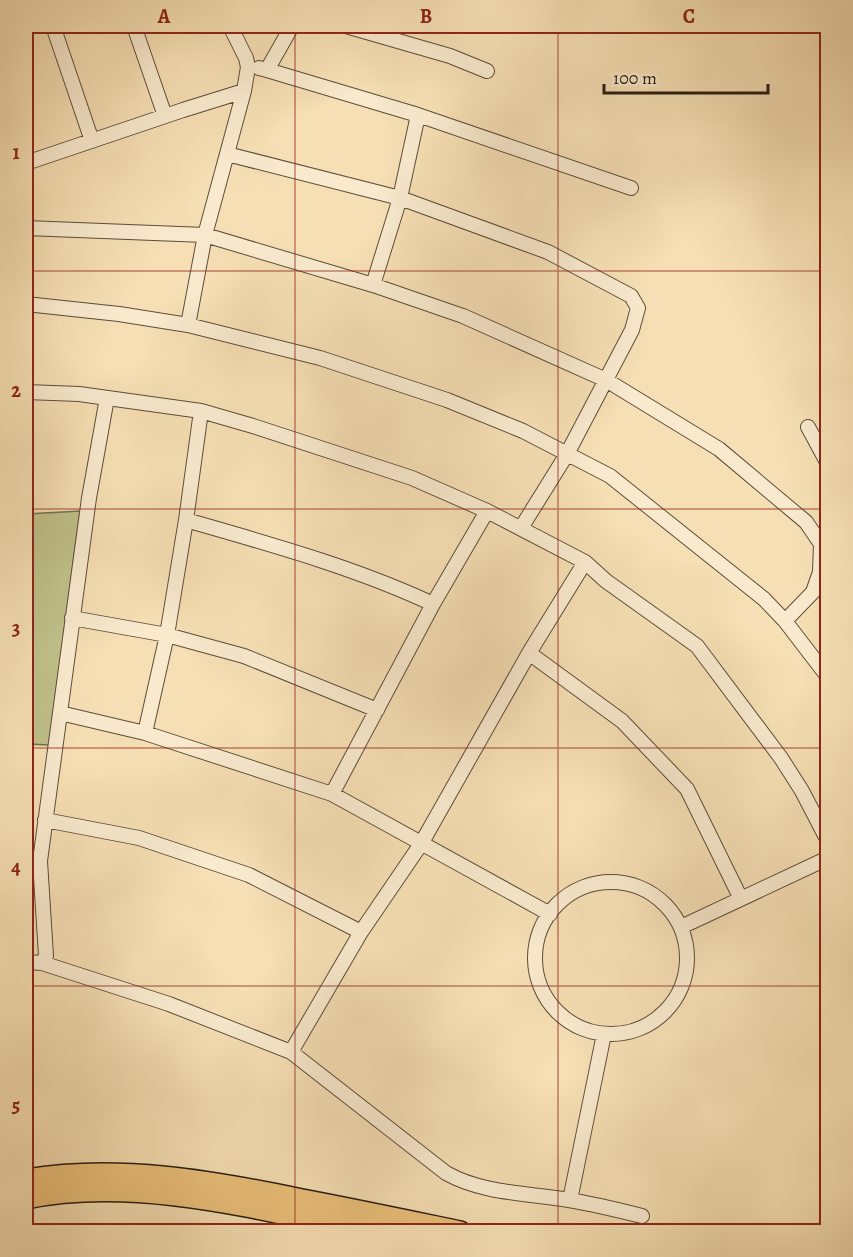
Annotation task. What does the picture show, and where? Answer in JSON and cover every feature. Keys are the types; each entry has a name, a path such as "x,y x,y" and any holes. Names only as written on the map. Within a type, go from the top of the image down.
{"highway":[{"path":"26,1180 80,1174 122,1174 219,1183 459,1232"},
{"path":"26,1198 77,1192 132,1192 215,1200 371,1232"}],"street":[{"path":"52,26 92,141"},
{"path":"134,26 165,116"},
{"path":"188,325 205,236 244,91 248,67 230,26"},
{"path":"267,70 292,26"},
{"path":"346,26 380,30 487,71"},
{"path":"248,67 267,70 418,114 631,188"},
{"path":"26,163 244,91"},
{"path":"373,285 400,198 418,114"},
{"path":"227,154 400,198 548,252 631,296 638,308 632,330 567,454 521,528"},
{"path":"26,228 205,236 373,285 463,316 606,380 719,449 806,522 821,544 820,572 813,592 785,621"},
{"path":"26,304 96,311 188,325 320,358 447,400 523,431 610,476 764,599 785,621 828,677"},
{"path":"26,392 79,394 201,411 350,456 412,478 487,511 585,562 606,581 697,646 781,758 802,791 828,842"},
{"path":"42,963 46,956 46,948 40,861 89,498 107,398"},
{"path":"145,733 167,635 201,411"},
{"path":"808,427 828,464"},
{"path":"332,794 433,604 487,511"},
{"path":"186,520 271,544 393,585 433,604"},
{"path":"291,1052 361,932 421,844 529,653 585,562"},
{"path":"72,618 167,635 244,656 377,710"},
{"path":"529,653 622,721 687,789 741,899"},
{"path":"60,713 145,733 332,794 550,914"},
{"path":"45,820 139,838 249,874 361,932"},
{"path":"681,927 828,858"},
{"path":"619,883 651,894 669,908 681,927 687,949 688,960 684,982 673,1003 657,1019 626,1032 604,1034 582,1028 563,1016 542,989 538,979 535,956 539,934 550,914 566,898 597,884 619,883"},
{"path":"26,962 42,963 169,1004 291,1052 367,1113 457,1179 496,1190 570,1200 642,1216"},
{"path":"570,1200 604,1034"}],"green space":[{"path":"80,511 49,745 26,744 26,514"}]}
